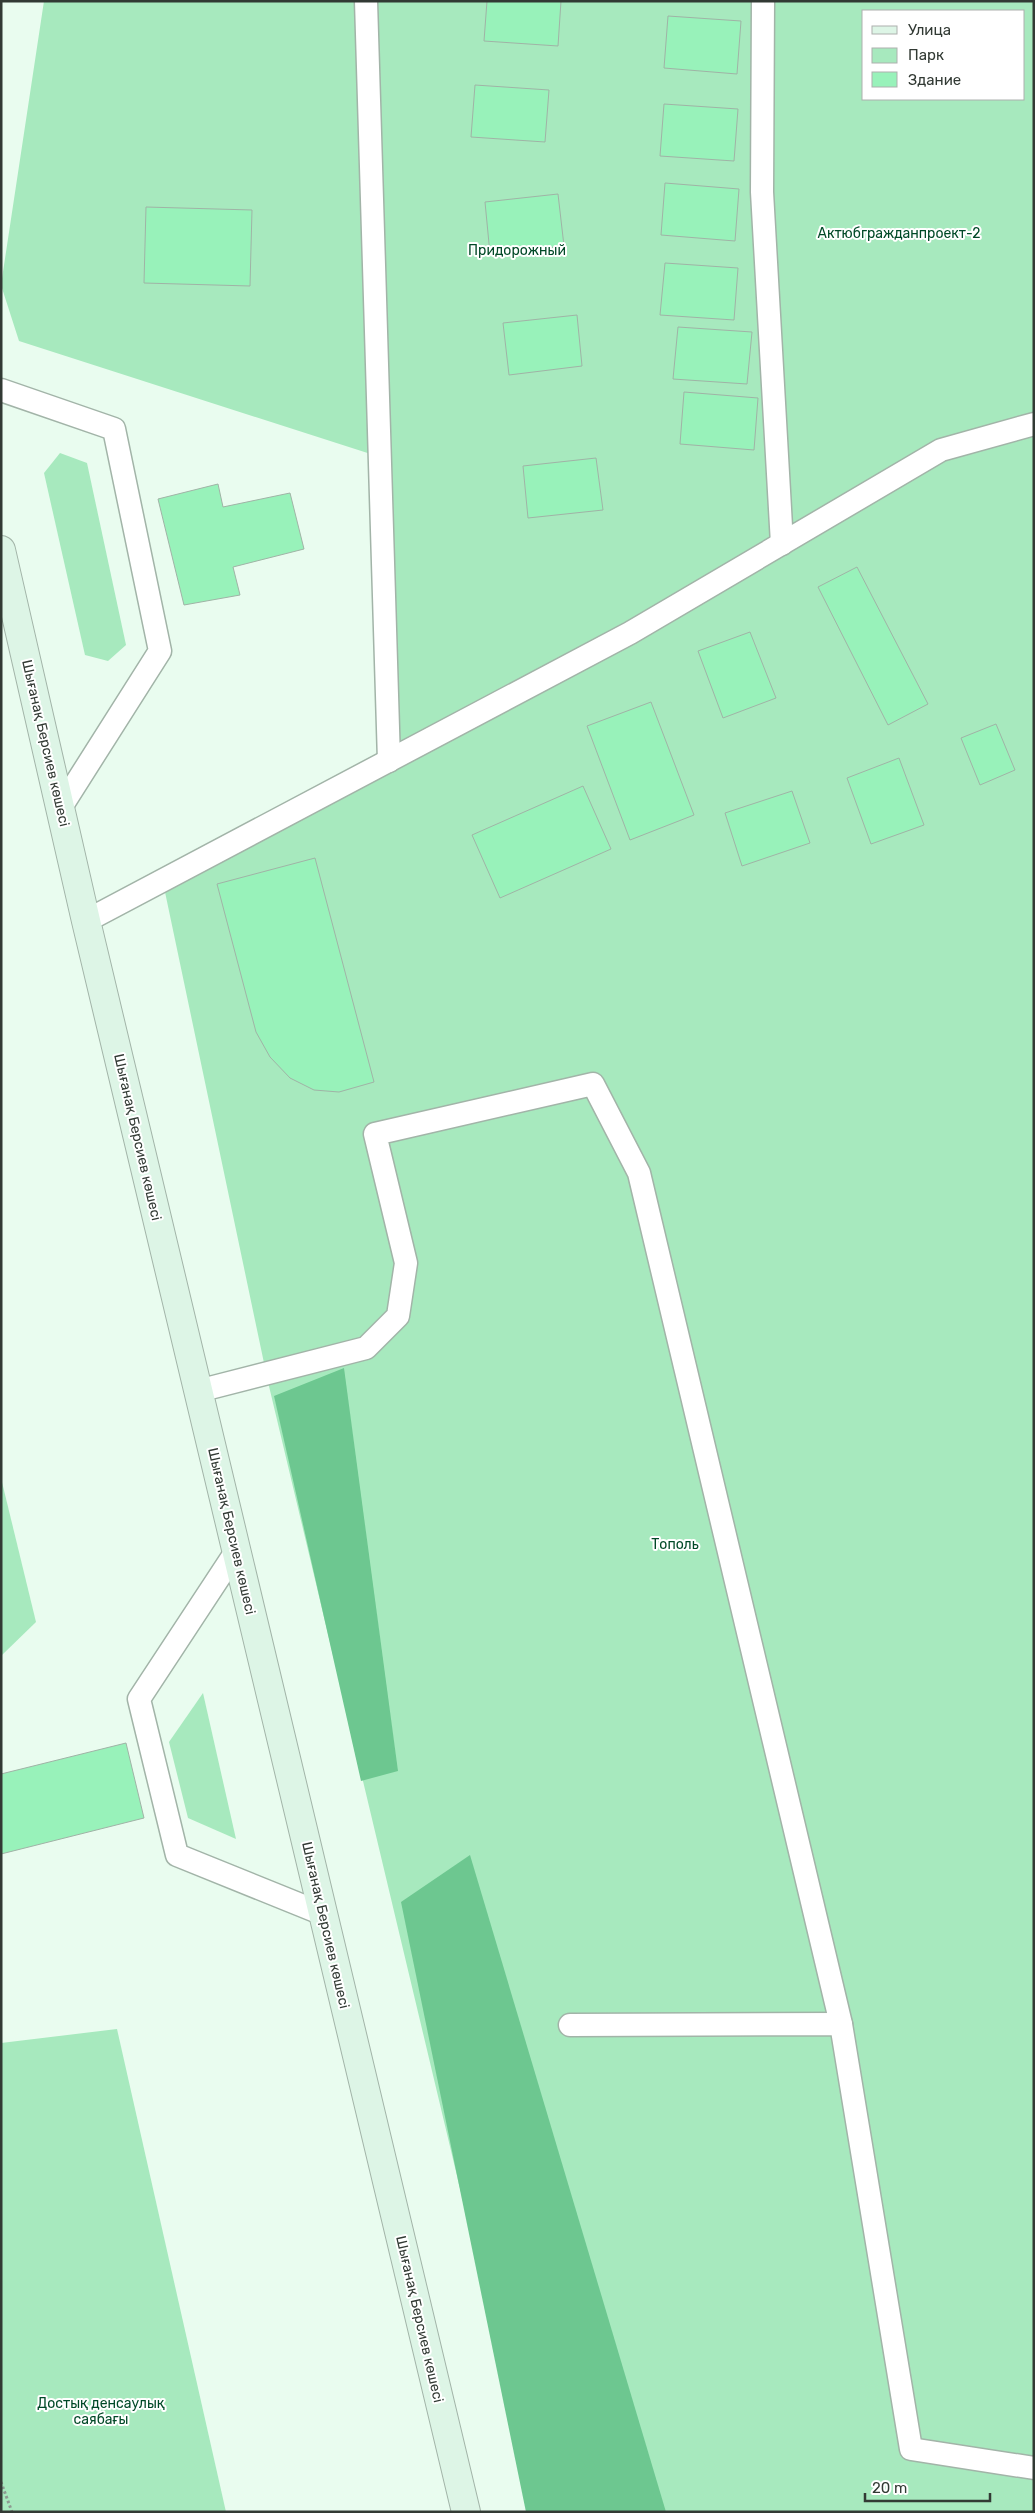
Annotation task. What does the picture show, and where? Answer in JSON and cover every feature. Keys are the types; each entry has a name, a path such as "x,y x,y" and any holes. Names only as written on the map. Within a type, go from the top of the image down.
{"main road":[{"name":"Шығанақ Берсиев көшесі","path":"1,550 86,922 466,2512"}],"lane":[{"path":"366,1 389,761"},
{"path":"763,1 762,192 782,544"},
{"path":"1,390 114,429 160,650 61,808"},
{"path":"86,922 630,633 941,450 1034,424"},
{"path":"198,1391 366,1348 398,1316 406,1263 376,1134 593,1084 639,1173 841,2024 911,2449 1034,2468"},
{"path":"237,1550 139,1699 178,1855 323,1914"},
{"path":"570,2025 841,2024"}],"path":[{"path":"1,2482 12,2512"}],"green space":[{"path":"44,1 1034,1 1034,2512 537,2512 268,1382 165,892 383,762 380,457 19,341 1,285"},
{"path":"60,453 87,463 126,645 108,661 85,655 44,473"},
{"path":"344,1368 398,1771 361,1781 274,1396"},
{"path":"1,1478 36,1622 1,1656"},
{"path":"203,1693 236,1839 188,1818 169,1742"},
{"path":"470,1855 666,2512 526,2512 401,1902"},
{"name":"Достық денсаулық саябағы","path":"117,2029 226,2512 1,2512 1,2043"}],"building":[{"path":"487,1 561,1 558,46 484,41"},
{"path":"668,16 741,21 737,74 664,68"},
{"path":"475,85 549,90 545,142 471,137"},
{"path":"664,104 738,109 734,161 660,156"},
{"path":"665,183 739,189 735,241 661,235"},
{"path":"558,194 564,246 490,254 485,202"},
{"path":"146,207 252,210 250,286 144,283"},
{"path":"665,263 738,268 734,320 660,315"},
{"path":"577,315 582,366 509,375 503,323"},
{"path":"678,327 752,332 747,384 673,379"},
{"path":"684,392 758,398 754,450 680,444"},
{"path":"596,458 603,510 528,518 523,466"},
{"path":"218,484 223,507 290,493 304,549 233,567 240,595 184,605 158,499"},
{"path":"857,567 928,704 888,725 818,587"},
{"path":"750,632 776,698 723,718 698,651"},
{"path":"651,702 694,815 630,840 587,726"},
{"path":"996,724 1015,770 980,785 961,738"},
{"path":"899,758 924,825 871,844 847,778"},
{"path":"583,786 611,849 500,898 472,835"},
{"path":"792,791 810,843 742,866 725,813"},
{"path":"315,858 374,1082 339,1092 314,1090 290,1078 270,1057 256,1032 217,884"},
{"path":"126,1743 144,1818 1,1854 1,1774"}],"park label":[{"name":"Актюбгражданпроект-2","path":"899,233"},
{"name":"Придорожный","path":"517,250"},
{"name":"Тополь","path":"675,1544"}]}
